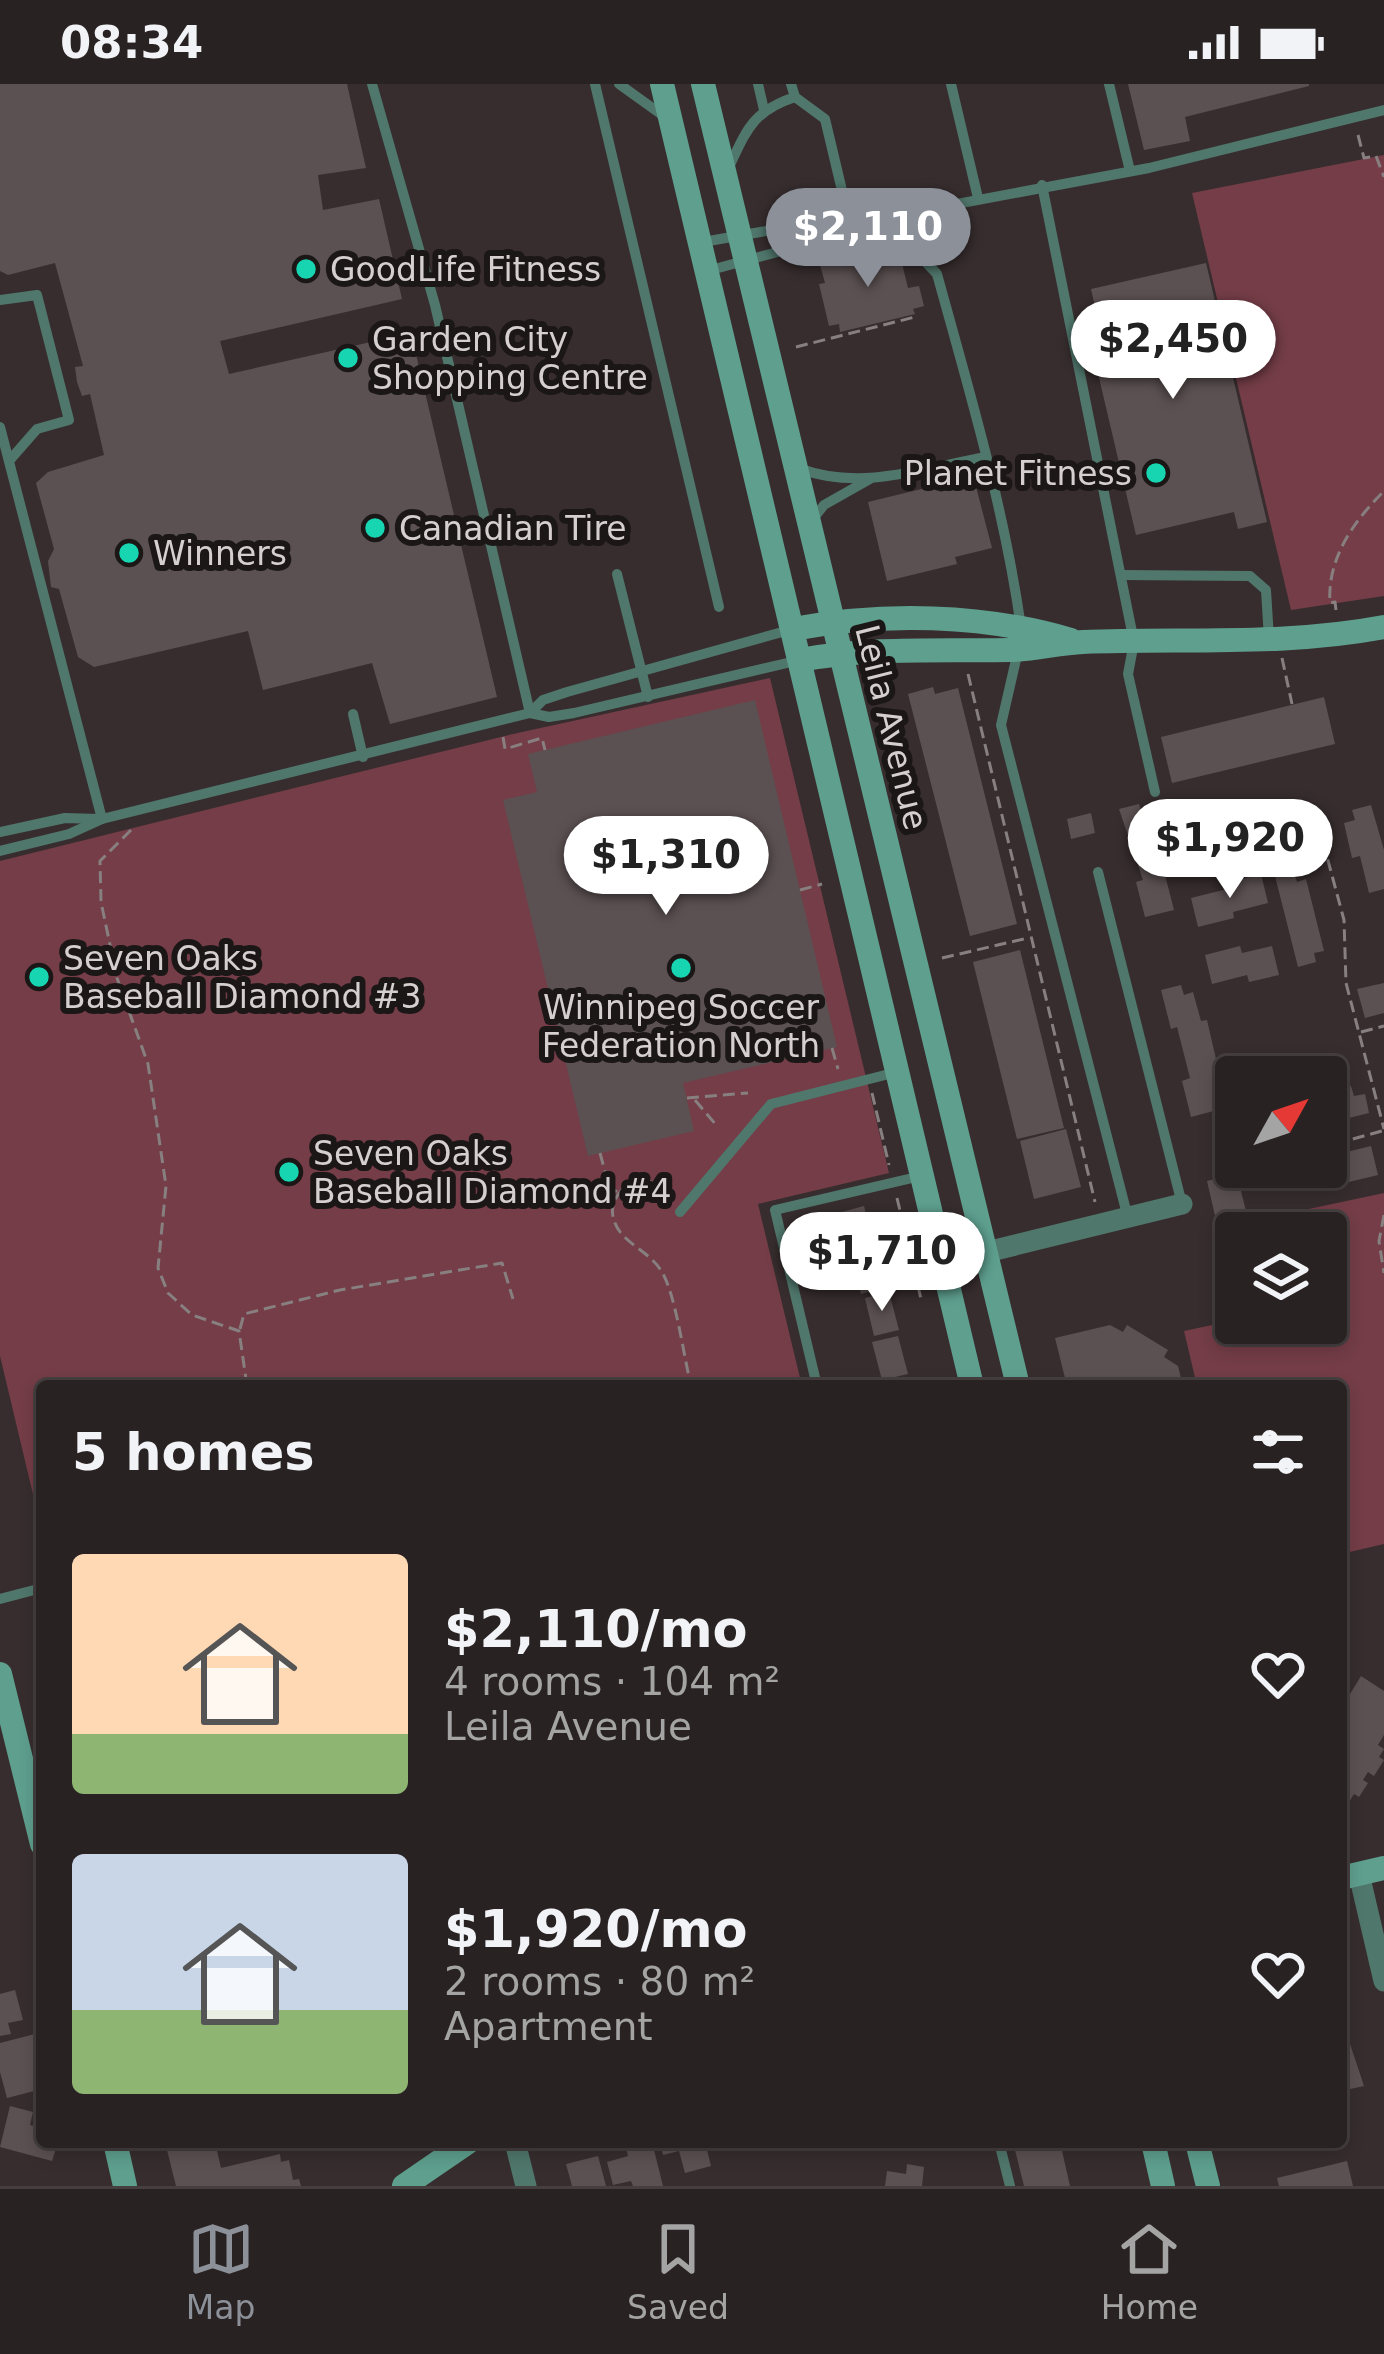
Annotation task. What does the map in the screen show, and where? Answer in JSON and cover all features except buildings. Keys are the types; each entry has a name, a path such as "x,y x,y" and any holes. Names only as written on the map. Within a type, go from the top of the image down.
{"main road":[{"path":"662,84 971,1380"},
{"name":"Leila Avenue","path":"703,84 1017,1380"},
{"path":"793,629 872,618 1020,638 1134,642 1274,639 1384,627"},
{"path":"800,659 1020,638"},
{"path":"0,1674 36,1820"},
{"path":"116,2148 125,2186"},
{"path":"404,2186 459,2148"},
{"path":"1154,2148 1163,2186"},
{"path":"1198,2148 1208,2186"}],"street":[{"path":"942,1263 1182,1204"},
{"path":"1361,1874 1384,1981"},
{"path":"516,2148 526,2186"}],"lane":[{"path":"372,84 434,305 530,713"},
{"path":"671,122 619,84 596,87 719,607"},
{"path":"758,84 764,110"},
{"path":"951,84 979,198"},
{"path":"1109,84 1130,171"},
{"path":"725,176 753,120 793,90 825,119 850,224"},
{"path":"699,243 830,220 850,224 1130,171 1384,110"},
{"path":"1042,185 1134,642 1128,674 1155,792"},
{"path":"911,213 920,256 937,274 986,457 1020,638 1001,725 1128,1218"},
{"path":"707,271 833,237 850,224"},
{"path":"0,301 37,295 69,420 37,430 9,461"},
{"path":"0,427 102,819"},
{"path":"795,466 844,479 873,478 986,457"},
{"path":"809,526 824,505 873,478"},
{"path":"617,574 648,697"},
{"path":"1121,575 1250,576 1266,590 1274,639"},
{"path":"530,713 543,700 793,629"},
{"path":"0,851 69,834 102,819 530,713 549,718 800,659"},
{"path":"353,714 363,757"},
{"path":"0,832 65,818 102,819"},
{"path":"1098,872 1182,1204"},
{"path":"680,1213 771,1104 897,1072"},
{"path":"816,1380 775,1210 921,1176"},
{"path":"0,1599 36,1590"},
{"path":"1000,2148 1010,2186"}],"path":[{"path":"1358,134 1364,158 1376,156 1384,174"},
{"path":"796,347 915,317"},
{"path":"1339,634 1329,585 1349,529 1384,491"},
{"path":"1274,639 1292,704"},
{"path":"968,673 1096,1207"},
{"path":"503,736 506,749 542,738 545,750"},
{"path":"132,812 136,825 100,860 101,902 117,978 148,1064 166,1186 158,1268 168,1293 192,1315 239,1330"},
{"path":"1323,842 1344,920 1346,983 1384,1128 1347,1140"},
{"path":"800,890 822,884"},
{"path":"942,958 1031,937"},
{"path":"1359,1032 1384,1026"},
{"path":"832,1048 838,1072"},
{"path":"869,1079 921,1299"},
{"path":"717,1126 690,1098 748,1093"},
{"path":"1377,1101 1384,1106"},
{"path":"600,1153 609,1186 618,1193"},
{"path":"680,1213 667,1193 651,1182 630,1184 618,1193 612,1208 617,1228 647,1252 664,1274 690,1380"},
{"path":"1384,1215 1379,1241 1384,1273"},
{"path":"246,1380 239,1330 244,1314 340,1290 502,1263 513,1299"}],"shaded area":[{"path":"1384,155 1384,596 1291,610 1192,193"},
{"path":"770,678 889,1173 758,1204 801,1380 36,1380 36,1507 0,1356 0,861 513,734"},
{"path":"1384,1193 1384,1544 1347,1553 1347,1380 1196,1380 1184,1331 1215,1324 1215,1344 1347,1344 1347,1212 1295,1212"}],"place":[{"name":"GoodLife Fitness","path":"306,269"},
{"name":"Garden City Shopping Centre","path":"348,358"},
{"name":"Planet Fitness","path":"1156,473"},
{"name":"Canadian Tire","path":"375,528"},
{"name":"Winners","path":"129,553"},
{"name":"Winnipeg Soccer Federation North","path":"681,968"},
{"name":"Seven Oaks Baseball Diamond #3","path":"39,977"},
{"name":"Seven Oaks Baseball Diamond #4","path":"289,1172"}]}
